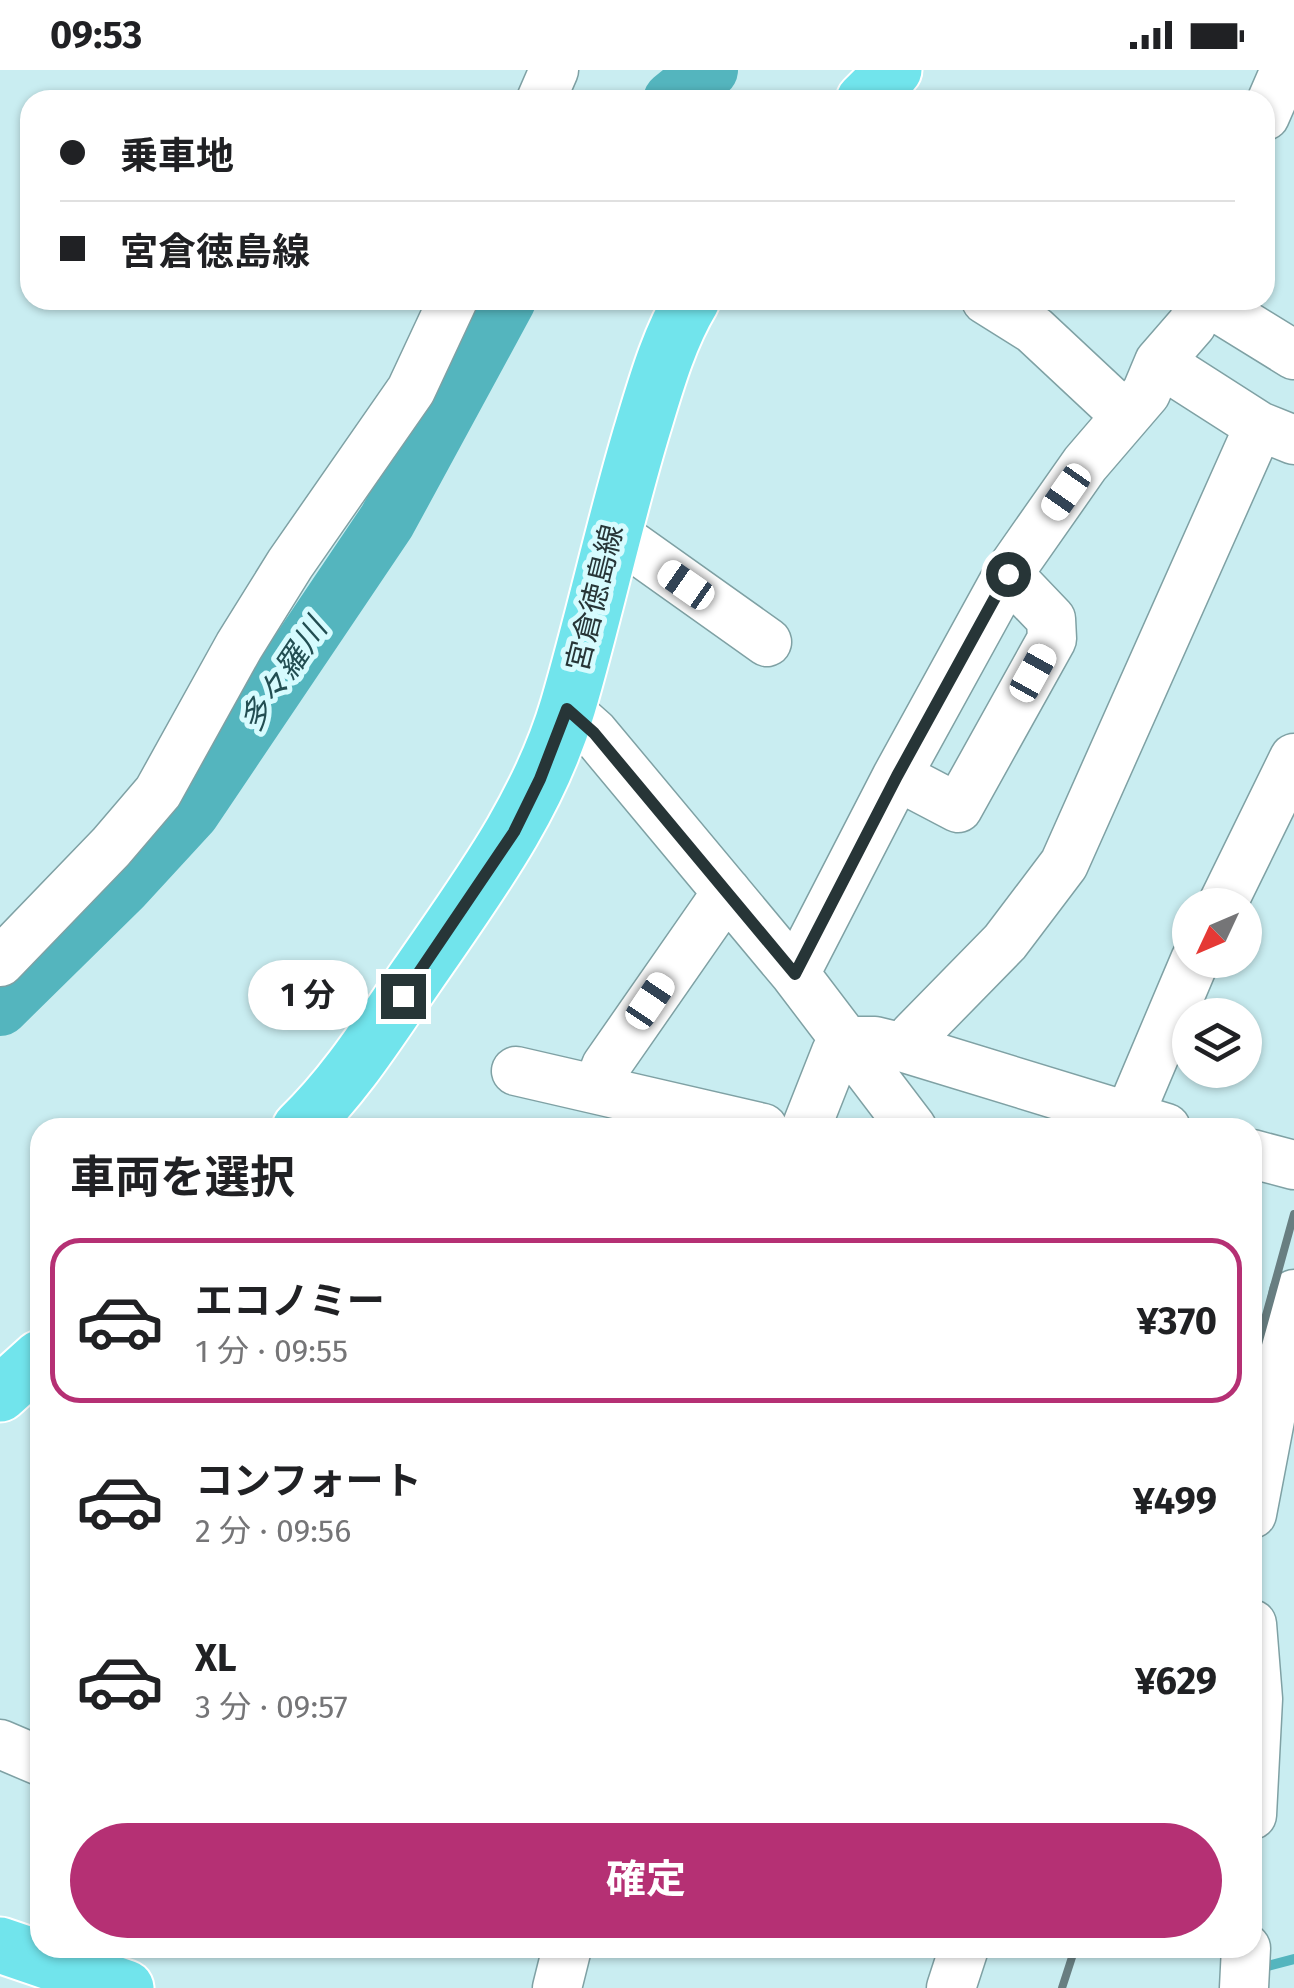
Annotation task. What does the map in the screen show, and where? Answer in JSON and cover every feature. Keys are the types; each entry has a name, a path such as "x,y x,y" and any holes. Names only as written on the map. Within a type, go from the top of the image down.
{"main road":[{"path":"874,90 894,70"},
{"name":"宮倉徳島線","path":"308,1118 362,1055 504,848 540,779 567,709 652,398 686,310"},
{"path":"0,1394 30,1367"},
{"path":"0,1945 30,1955"},
{"path":"38,1958 126,1988"}],"street":[{"path":"1275,93 1285,70"},
{"path":"0,962 158,792 239,646 290,564 411,390 448,310"},
{"path":"1002,310 1034,330 1126,416"},
{"path":"795,974 897,776 1008,574 1085,464 1146,393 1159,362 1192,324 1198,310"},
{"path":"1220,310 1294,355"},
{"path":"908,1049 913,1036 1004,942 1064,864 1277,433 1159,362"},
{"path":"610,541 632,546 768,642"},
{"path":"897,776 958,808 1052,639 1051,619 1008,574"},
{"path":"567,709 594,733 795,974 905,1118"},
{"path":"1230,888 1294,758"},
{"path":"597,1088 606,1066 727,892"},
{"path":"1149,1118 1190,978"},
{"path":"810,1118 836,1052 847,1040 875,1041 908,1049 1135,1118"},
{"path":"516,1071 722,1118"},
{"path":"1262,1156 1294,1164"},
{"path":"1262,1464 1291,1319"},
{"path":"0,1744 30,1757"},
{"path":"557,1988 565,1958"},
{"path":"951,1988 961,1958"},
{"path":"1244,1988 1246,1958"}],"waterway":[{"name":"多々羅川","path":"684,90 709,70"},
{"name":"多々羅川","path":"0,1007 122,887 191,812 387,521 502,310"},
{"path":"1256,1969 1294,1959"}],"railway":[{"path":"1262,1330 1294,1214"},
{"path":"1062,1988 1072,1958"}],"route":[{"path":"403,996 514,832 567,709 594,733 795,974 897,776 1008,574"}]}
